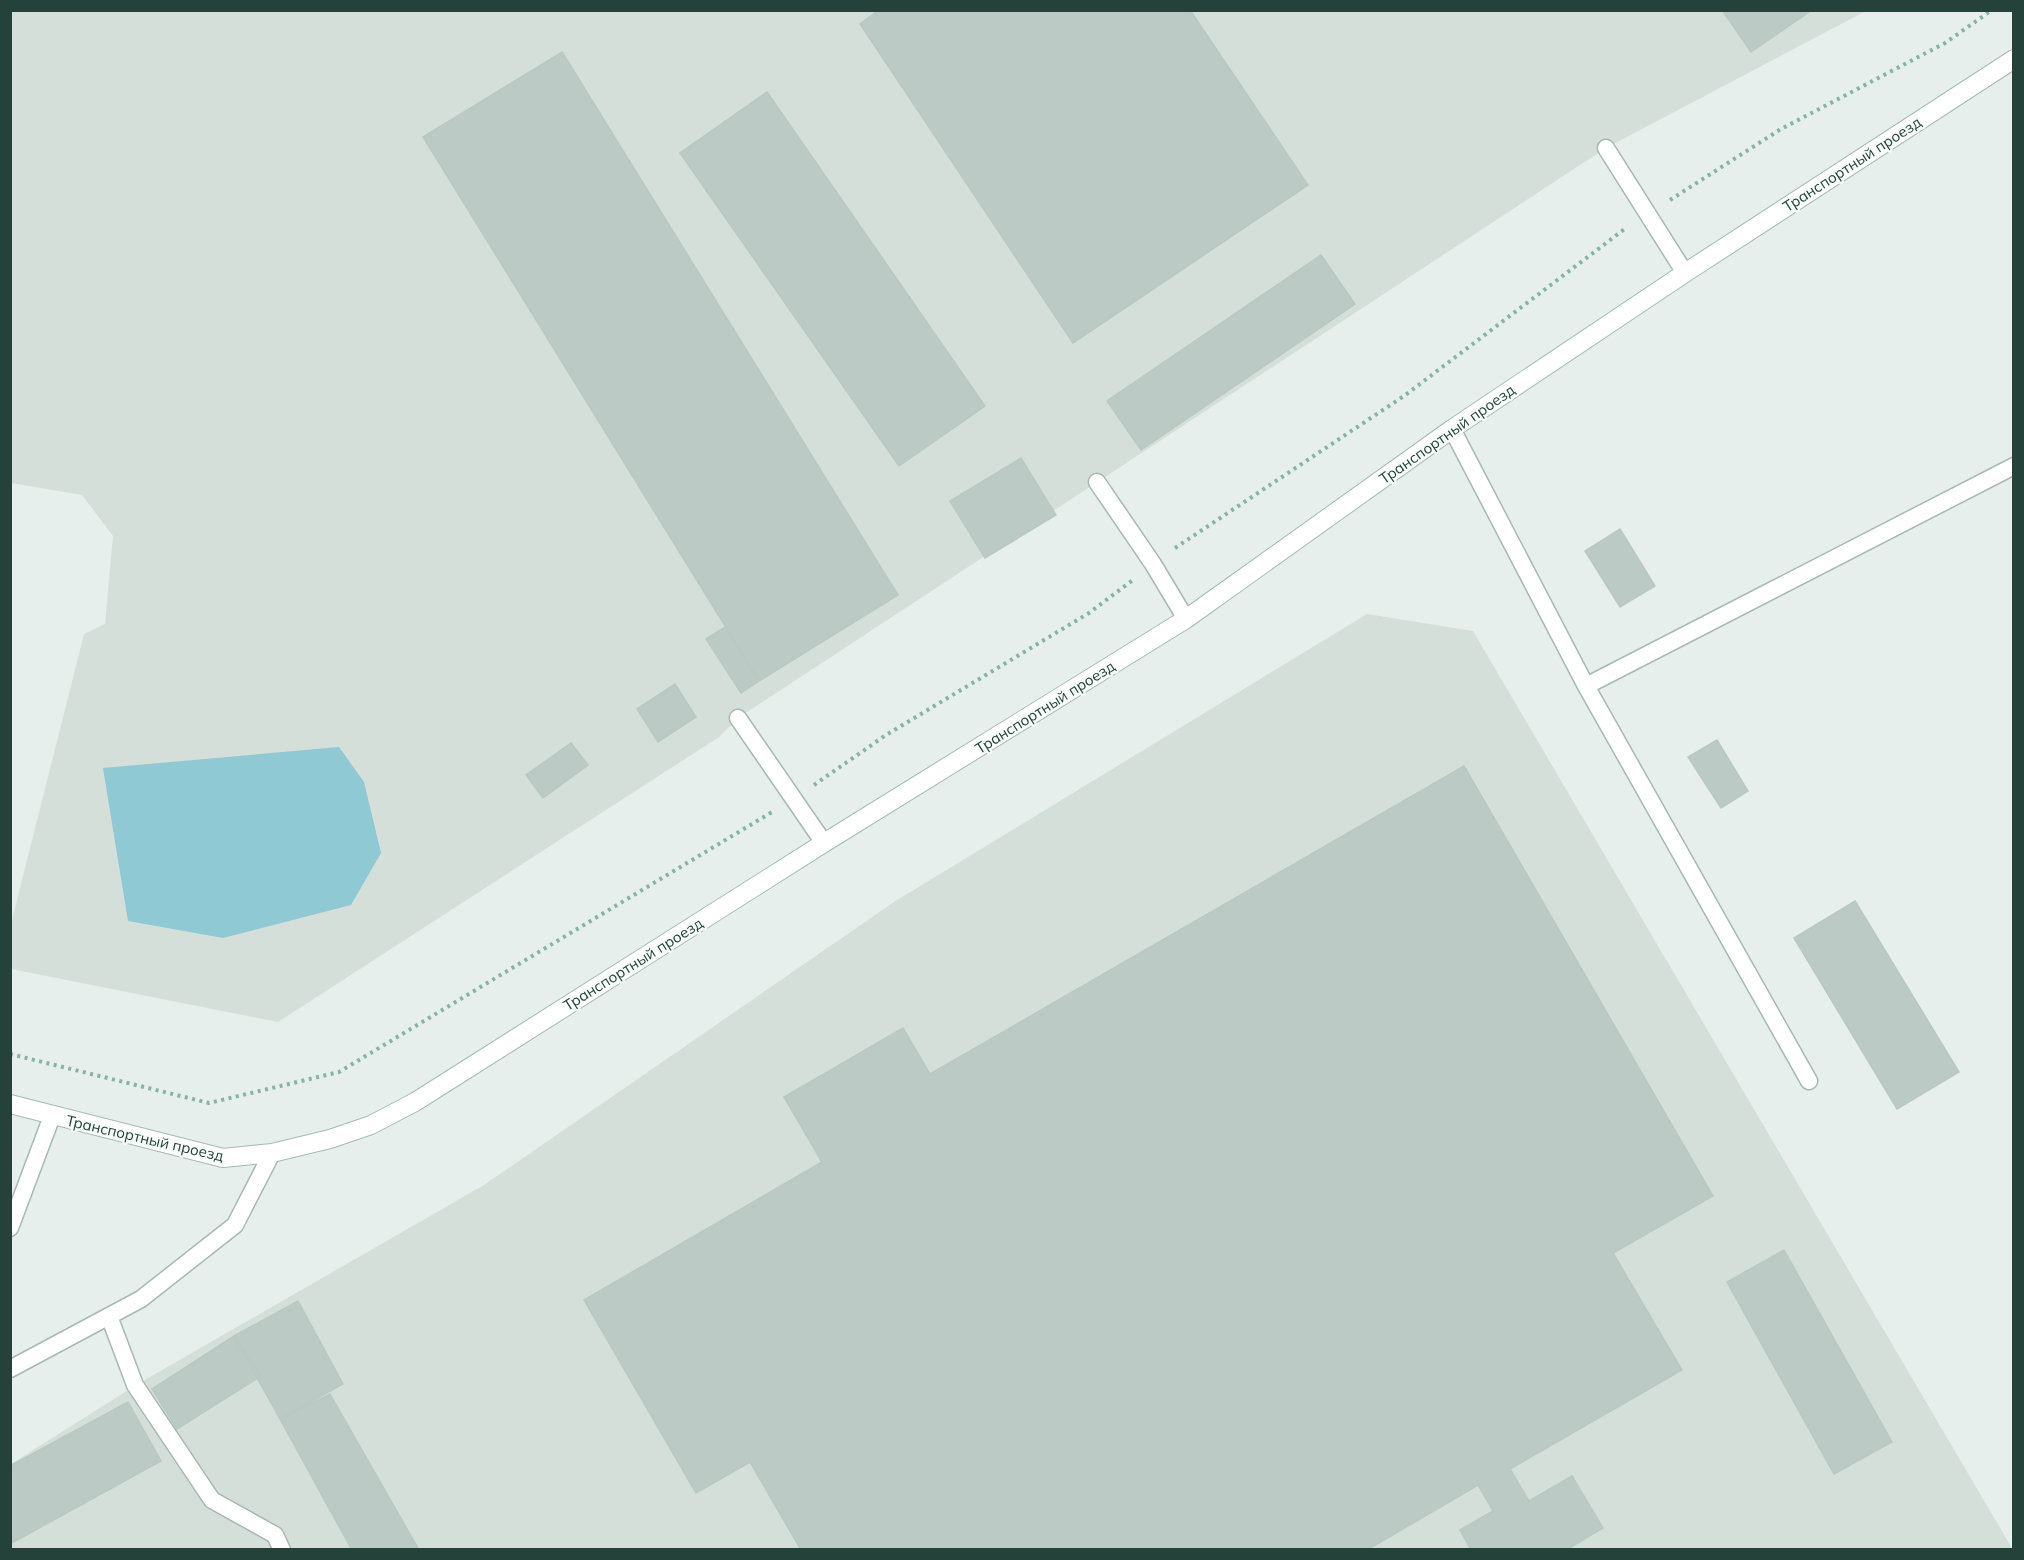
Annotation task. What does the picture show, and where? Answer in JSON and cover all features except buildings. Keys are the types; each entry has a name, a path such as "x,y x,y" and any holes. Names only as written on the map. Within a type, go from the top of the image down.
{"main road":[{"name":"Транспортный проезд","path":"10,1104 223,1158 272,1153 371,1125 416,1102 824,843 1186,619 1452,429 1685,273 2013,59"}],"lane":[{"path":"1606,148 1685,273"},
{"path":"1452,429 1586,686 1809,1081"},
{"path":"1586,686 2013,466"},
{"path":"1097,482 1153,564 1186,619"},
{"path":"738,718 824,843"},
{"path":"10,1228 52,1116"},
{"path":"10,1369 141,1299 235,1225 272,1153"},
{"path":"110,1316 135,1385 212,1500 275,1535 282,1550"}],"path":[{"path":"10,1054 209,1103 339,1072 717,848 886,735 1089,612 1201,529 1404,396 1618,233 1781,129 1945,43 1992,10"}],"shaded area":[{"path":"10,11 1866,11 1606,148 738,718 719,737 278,1022 11,969 11,924 84,634 105,624 113,536 82,495 11,483"},
{"path":"1367,614 1473,631 2013,1550 11,1550 11,1464 136,1385 484,1185 894,902"}],"water":[{"path":"339,747 364,782 381,853 351,905 223,938 128,921 103,768"}]}
